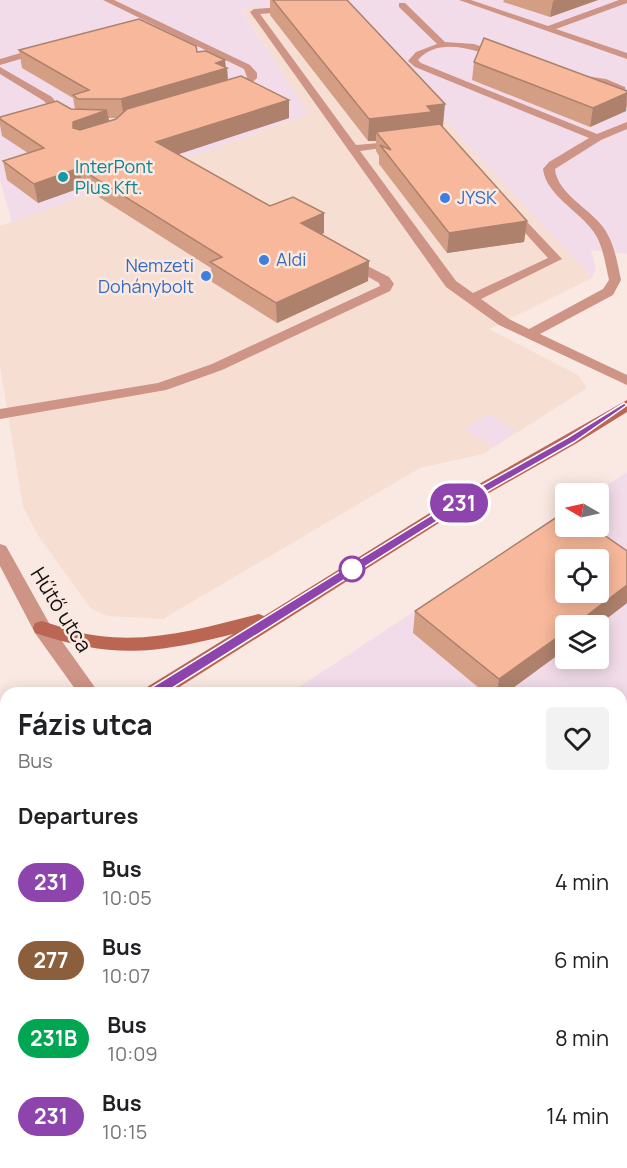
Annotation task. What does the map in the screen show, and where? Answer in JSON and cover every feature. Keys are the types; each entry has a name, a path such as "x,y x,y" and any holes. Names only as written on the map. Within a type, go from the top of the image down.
{"street":[{"path":"107,0 231,57 252,73 252,78 241,88 220,94"},
{"path":"463,0 627,56"},
{"path":"548,29 627,0"},
{"path":"402,5 442,44"},
{"path":"310,7 254,12 451,284 504,322 627,381"},
{"path":"134,22 145,18"},
{"path":"512,59 471,45 454,43 442,44 419,53 413,61 597,138"},
{"path":"0,62 56,45"},
{"path":"213,63 231,57"},
{"path":"0,70 48,99 52,108"},
{"path":"563,77 606,82 622,89 627,104"},
{"path":"528,334 608,292 614,284 614,274 606,241 597,227 555,185 549,169 553,164 597,138 627,125"},
{"path":"354,149 410,142"},
{"path":"471,299 556,259 500,198"},
{"path":"0,414 161,387 216,367 385,288 387,284 384,280 339,255"},
{"path":"164,687 455,505 571,440 627,405"},
{"name":"Hűtő utca","path":"0,549 8,568 42,627 84,687"},
{"path":"42,627 72,639 95,643 125,646 162,645 275,617"}],"shaded area":[{"path":"0,0 627,0 627,254 591,250 596,269 592,278 335,2 241,9 309,114 12,222 0,180"},
{"path":"335,2 592,278 489,329 578,375 587,388 483,454 420,468 163,619 108,616 91,609 39,537 23,507 0,366 0,226 309,114 241,8"},
{"path":"489,414 518,431 494,447 465,429"},
{"path":"627,472 627,687 299,687 555,519 555,537 609,537 609,484"}],"building":[{"path":"273,0 347,0 445,104 427,106 432,112 369,119"},
{"path":"139,19 196,46 197,52 206,51 225,60 216,63 227,68 121,99 78,99 73,95 89,90 19,50"},
{"path":"484,38 627,91 627,93 593,108 474,62"},
{"path":"241,76 289,100 156,142 270,206 293,197 324,213 301,223 369,261 276,303 210,262 222,257 79,168 34,184 3,161 44,148 0,117 57,101 71,109 107,110 73,122 73,128 80,130 116,119 127,109"},
{"name":"JYSK","path":"440,124 527,221 449,233 380,145 391,150 376,132"},
{"path":"555,518 555,537 607,537 627,551 627,585 609,599 609,549 555,549 555,603 603,603 587,615 555,615 555,639 499,679 415,611"}],"bus line":[{"name":"231","path":"164,687 455,505 571,440 627,405"}],"place":[{"name":"InterPont Plus Kft.","path":"63,177"},
{"name":"JYSK","path":"445,198"},
{"name":"Aldi","path":"264,260"},
{"name":"Nemzeti Dohánybolt","path":"206,276"}]}
